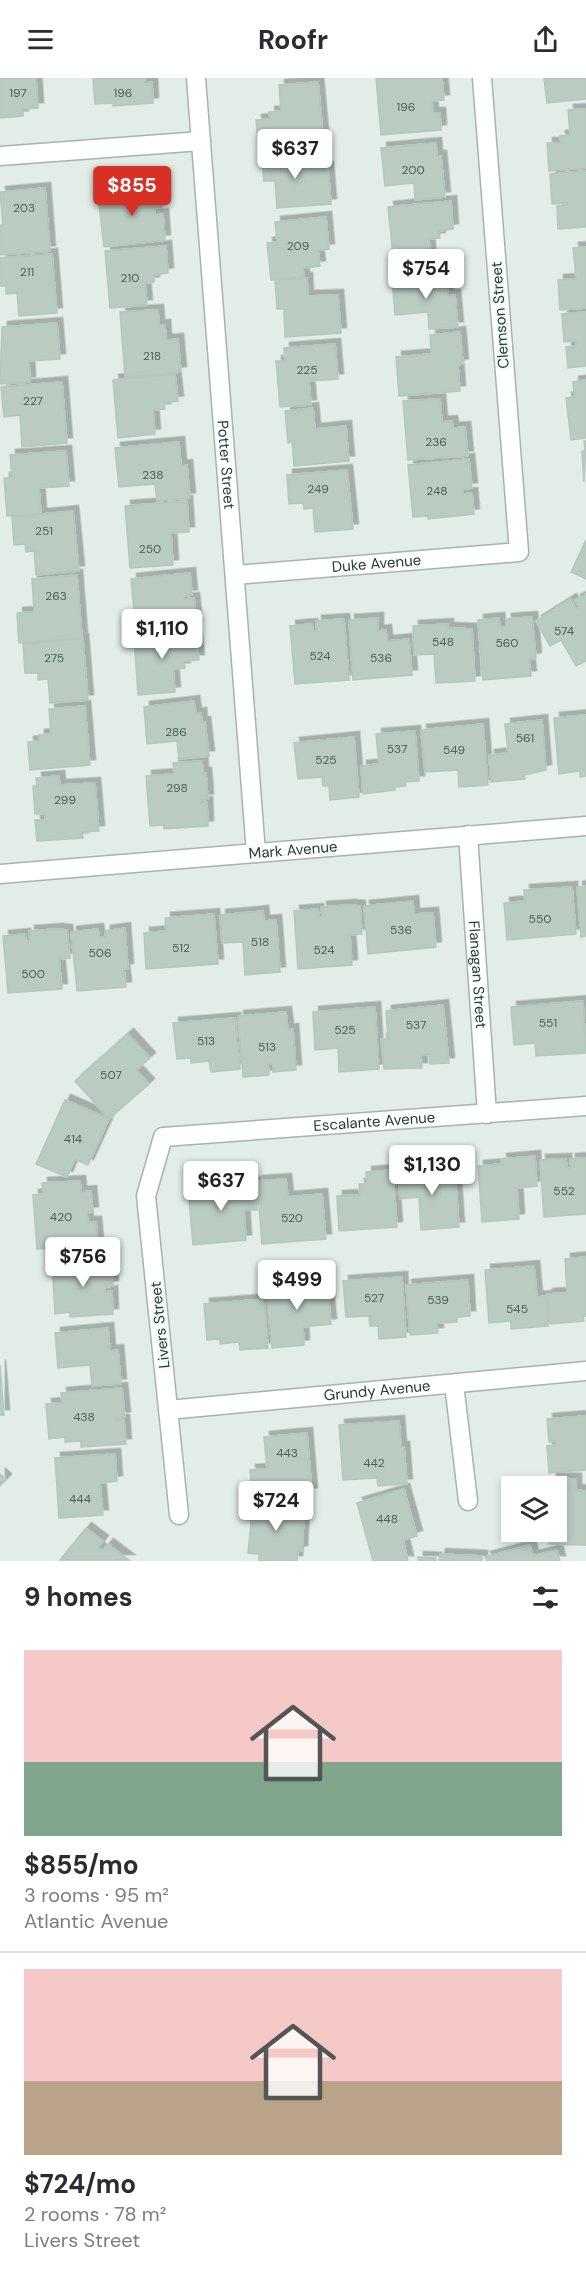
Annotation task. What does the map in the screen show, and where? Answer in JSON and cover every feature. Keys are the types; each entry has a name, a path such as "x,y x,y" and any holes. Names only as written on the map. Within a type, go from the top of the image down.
{"street":[{"name":"Potter Street","path":"196,78 256,853"},
{"name":"Clemson Street","path":"482,78 519,552"},
{"path":"0,156 201,141"},
{"name":"Duke Avenue","path":"235,575 519,552"},
{"name":"Mark Avenue","path":"0,874 586,825"},
{"name":"Flanagan Street","path":"468,836 487,1113"},
{"name":"Escalante Avenue","path":"163,1137 586,1106"},
{"name":"Livers Street","path":"163,1137 146,1196 179,1515"},
{"name":"Grundy Avenue","path":"168,1410 586,1371"},
{"path":"454,1383 468,1501"}],"building":[{"path":"0,78 36,78 38,108 23,109 23,116 0,118"},
{"path":"93,78 145,78 145,83 152,82 153,103 113,106 113,103 95,104"},
{"path":"376,78 442,78 444,100 432,101 433,113 440,113 441,130 381,135"},
{"path":"544,78 586,78 586,99 547,103"},
{"path":"318,82 324,145 259,151 256,120 270,119 269,112 281,111 279,85"},
{"path":"586,109 586,168 549,171 547,143 561,143 560,136 570,135 568,110"},
{"path":"436,143 437,156 441,156 445,197 415,200 414,183 385,186 381,148"},
{"path":"295,149 297,169 328,167 331,204 277,208 275,181 264,181 261,151"},
{"path":"586,171 586,227 558,229 557,206 568,205 567,203 552,204 550,174"},
{"path":"159,186 162,207 155,208 155,215 163,214 165,240 104,247 98,196 118,194 118,190"},
{"path":"45,188 50,251 0,255 0,225 3,225 0,192"},
{"path":"451,201 453,229 439,231 440,238 429,239 431,263 394,266 388,207"},
{"path":"326,217 329,249 318,250 320,266 303,268 304,277 271,280 267,243 277,242 275,222"},
{"path":"166,246 168,273 154,275 154,282 145,283 147,305 110,308 105,251"},
{"path":"586,247 586,308 560,310 558,280 576,279 573,248"},
{"path":"52,254 57,313 19,316 17,293 6,294 6,286 0,286 0,258"},
{"path":"447,274 448,296 455,295 458,327 429,329 428,312 395,315 392,279"},
{"path":"307,278 308,296 338,295 341,333 285,337 284,309 277,309 275,280"},
{"path":"158,310 159,326 165,325 166,340 178,339 181,372 125,377 120,312"},
{"path":"586,312 586,366 568,368 566,347 576,346 576,341 564,342 562,314"},
{"path":"57,323 60,359 29,361 30,382 0,384 2,327"},
{"path":"460,332 463,364 458,365 460,391 399,396 396,357 431,354 430,335"},
{"path":"335,344 338,379 309,381 311,405 280,407 276,361 285,361 284,348"},
{"path":"175,374 178,401 164,403 165,409 153,410 155,434 118,438 113,380"},
{"path":"586,380 586,438 571,440 566,398 574,397 573,382"},
{"path":"62,382 67,443 22,447 20,415 4,417 1,387"},
{"path":"440,399 442,422 452,421 453,428 465,427 468,456 408,460 403,401"},
{"path":"313,408 315,429 346,426 349,461 294,466 292,442 288,443 285,411"},
{"path":"584,441 586,441 584,482 582,451 585,451"},
{"path":"179,442 181,466 187,465 190,498 157,501 155,484 119,487 115,448"},
{"path":"66,451 69,486 39,488 41,514 7,516 4,478 12,478 10,455"},
{"path":"469,459 472,488 462,489 463,494 472,493 474,514 428,519 428,516 413,517 408,465"},
{"path":"347,470 353,529 315,532 313,508 304,509 303,503 289,504 287,475"},
{"path":"187,501 189,532 171,533 173,565 130,568 125,506"},
{"path":"73,511 79,571 36,575 34,551 26,552 25,544 14,545 12,517"},
{"path":"586,540 586,579 571,572"},
{"path":"190,573 192,595 184,596 184,599 194,598 197,627 136,632 131,579"},
{"path":"77,575 82,638 19,643 17,613 34,612 32,579"},
{"path":"586,594 586,661 576,666 561,640 550,646 536,621 571,599 576,609 579,608 575,600"},
{"path":"532,617 536,658 529,659 531,676 483,680 478,620 499,618 500,627 506,627 506,619"},
{"path":"378,618 378,631 386,630 387,641 409,639 412,675 353,680 349,620"},
{"path":"344,619 349,680 295,684 290,626 312,624 313,631 317,631 316,621"},
{"path":"448,624 448,628 472,629 475,681 436,683 434,654 414,655 413,626"},
{"path":"196,632 199,660 184,661 185,668 173,669 175,692 138,695 134,637"},
{"path":"83,639 88,700 50,703 48,679 38,680 38,673 25,673 23,644"},
{"path":"194,701 196,714 201,713 202,723 205,722 209,756 179,759 177,741 147,744 144,707"},
{"path":"85,706 90,765 30,770 28,742 39,741 39,735 51,734 49,709"},
{"path":"586,715 586,776 580,777 580,771 559,774 554,718"},
{"path":"542,720 546,770 524,775 525,779 491,782 489,755 508,753 505,724"},
{"path":"483,724 488,785 459,787 458,770 425,772 421,730"},
{"path":"415,731 419,781 405,782 406,786 395,787 395,790 363,794 361,766 379,764 376,734"},
{"path":"354,737 359,797 330,800 329,786 323,786 322,777 298,779 294,743"},
{"path":"202,761 203,773 206,773 208,799 201,800 201,803 207,802 208,826 164,829 164,825 150,826 146,776 174,774 173,763"},
{"path":"59,776 60,785 95,783 99,831 82,832 83,838 37,841 35,820 45,820 45,814 35,814 33,786 37,786 36,778"},
{"path":"586,886 586,936 581,937 577,887"},
{"path":"572,887 576,934 507,940 504,903 525,901 524,890"},
{"path":"413,901 414,914 433,913 436,947 368,954 364,906"},
{"path":"360,906 362,934 350,935 352,965 298,969 294,911 318,909 319,917 322,917 321,907"},
{"path":"263,911 264,921 276,920 280,972 245,975 243,942 222,943 220,915"},
{"path":"214,914 218,964 146,969 144,933 166,931 165,918"},
{"path":"125,928 128,969 124,969 126,987 77,991 71,932 98,929 99,937 105,937 105,931"},
{"path":"67,930 70,958 59,959 62,989 8,993 3,936 25,934 26,941 30,941 29,931"},
{"path":"583,1001 586,1053 536,1056 535,1043 514,1045 511,1007"},
{"path":"443,1005 449,1063 430,1064 429,1054 421,1055 422,1068 384,1069 381,1039 388,1039 386,1011"},
{"path":"375,1007 379,1069 339,1072 338,1048 315,1050 313,1012"},
{"path":"286,1012 288,1030 293,1029 296,1070 273,1072 273,1064 268,1064 269,1075 243,1077 238,1016"},
{"path":"235,1018 240,1069 211,1072 209,1061 191,1063 191,1058 177,1059 173,1023"},
{"path":"128,1034 150,1058 136,1070 149,1084 109,1119 75,1081"},
{"path":"65,1100 109,1119 88,1165 75,1159 67,1177 36,1164"},
{"path":"535,1156 537,1186 517,1188 519,1219 482,1222 478,1166 502,1164 501,1159"},
{"path":"586,1158 586,1214 544,1217 540,1160 566,1159 567,1168 570,1168 570,1159"},
{"path":"436,1167 443,1169 443,1173 455,1172 459,1227 421,1230 419,1197 400,1199 398,1170"},
{"path":"393,1170 397,1227 339,1231 337,1196 360,1195 359,1184 367,1184 366,1172"},
{"path":"286,1179 288,1197 322,1194 326,1239 262,1244 257,1181"},
{"path":"80,1181 81,1192 91,1191 93,1212 87,1213 88,1222 96,1222 98,1244 94,1244 94,1254 68,1256 68,1247 37,1249 33,1195 43,1194 42,1183"},
{"path":"244,1181 244,1183 255,1182 257,1210 244,1210 246,1240 193,1245 188,1188 211,1186 212,1195 216,1195 215,1183"},
{"path":"586,1257 586,1315 583,1315 584,1321 550,1324 547,1294 567,1293 565,1259"},
{"path":"111,1259 113,1286 105,1287 105,1292 112,1291 113,1314 70,1317 70,1312 55,1314 52,1263"},
{"path":"534,1266 537,1297 546,1296 548,1326 511,1329 511,1321 489,1323 485,1270"},
{"path":"402,1277 406,1337 379,1339 378,1326 370,1326 369,1316 346,1317 343,1281"},
{"path":"468,1280 470,1316 457,1317 457,1322 437,1323 438,1333 410,1335 406,1285"},
{"path":"327,1281 331,1324 303,1327 304,1345 272,1348 266,1287"},
{"path":"264,1299 268,1348 240,1350 239,1342 220,1344 220,1339 207,1340 204,1304"},
{"path":"108,1328 110,1351 118,1350 121,1384 92,1386 90,1365 58,1368 55,1333"},
{"path":"0,1365 4,1415 0,1415"},
{"path":"122,1388 125,1417 116,1418 124,1420 126,1444 81,1447 81,1441 65,1442 65,1437 49,1439 46,1404 62,1403 61,1393"},
{"path":"586,1416 586,1470 549,1473 547,1446 556,1445 556,1442 549,1442 547,1419"},
{"path":"399,1421 407,1484 378,1486 377,1478 343,1480 339,1425"},
{"path":"307,1433 312,1493 253,1499 250,1470 267,1469 264,1437"},
{"path":"115,1454 117,1481 100,1483 103,1515 59,1518 55,1458"},
{"path":"0,1474 6,1479 0,1486"},
{"path":"567,1479 576,1479 576,1490 586,1491 586,1545 549,1544 549,1542 567,1542"},
{"path":"404,1489 417,1536 403,1540 408,1561 373,1561 357,1503"},
{"path":"253,1502 301,1506 300,1517 304,1517 302,1551 298,1551 297,1561 259,1561 259,1554 248,1553"},
{"path":"86,1528 103,1541 98,1547 102,1551 108,1544 129,1560 60,1560"},
{"path":"530,1545 533,1556 557,1550 560,1561 487,1561 485,1557"},
{"path":"440,1554 482,1556 482,1561 439,1561"},
{"path":"418,1557 436,1558 436,1561 418,1561"}]}
